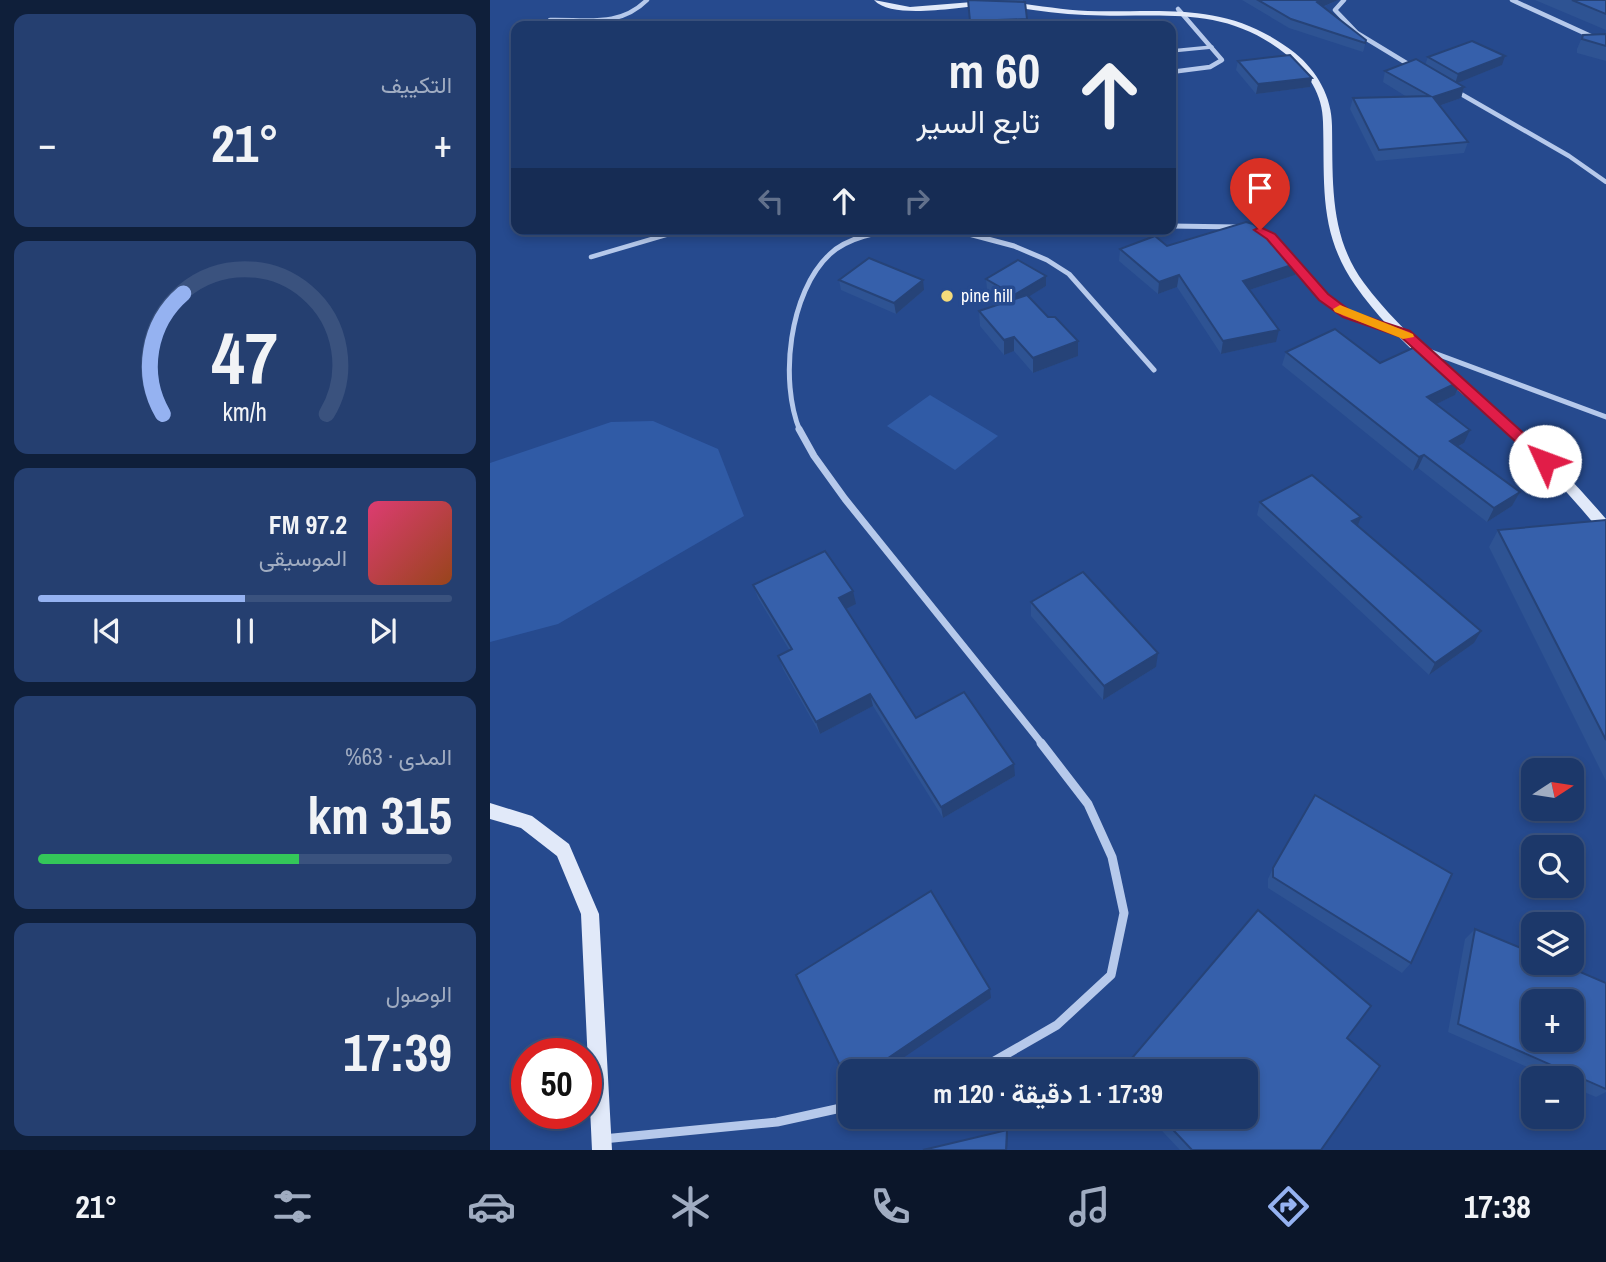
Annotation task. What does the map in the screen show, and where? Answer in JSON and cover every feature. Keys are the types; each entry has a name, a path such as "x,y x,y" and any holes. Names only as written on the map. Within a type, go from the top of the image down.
{"main road":[{"path":"878,0 883,5 910,9 997,3 1087,13 1178,9 1228,16 1260,30 1309,71 1323,92 1328,117 1327,208 1337,243 1360,285 1418,346 1561,476 1606,528"},
{"path":"490,811 526,822 563,850 590,914 602,1144"}],"street":[{"path":"550,20 621,20 640,9 647,0"},
{"path":"1344,0 1335,10 1336,16 1348,27 1421,72"},
{"path":"1512,0 1606,43"},
{"path":"1176,71 1219,64 1222,60 1178,9"},
{"path":"1443,84 1569,156 1606,182"},
{"path":"1176,226 1241,227"},
{"path":"1250,229 1271,236 1323,297 1347,314 1406,334"},
{"path":"876,235 856,240 832,252 819,266 803,298 788,381 793,414 835,484 1088,804 1112,857 1124,913 1111,975 1057,1025 999,1059"},
{"path":"973,235 1014,246 1047,260 1069,274 1154,370"},
{"path":"1418,346 1606,417"},
{"path":"602,1144 777,1122 838,1109"}],"lane":[{"path":"1176,51 1212,47"},
{"path":"591,257 666,235"}],"shaded area":[{"path":"930,395 998,436 955,470 887,426"},
{"path":"653,421 718,449 744,516 558,624 490,642 490,463 611,422"}],"building":[{"path":"968,0 1025,2 1027,19 970,21"},
{"path":"1258,0 1320,0 1317,2 1366,40 1365,43 1291,19"},
{"path":"1572,0 1606,0 1606,14"},
{"path":"1606,34 1606,46 1582,39 1583,35"},
{"path":"1472,41 1505,56 1458,74 1428,57"},
{"path":"1290,55 1312,78 1258,84 1238,61"},
{"path":"1416,59 1464,87 1433,97 1468,142 1379,150 1353,98 1430,96 1385,71"},
{"path":"1246,222 1253,224 1298,263 1243,281 1279,330 1223,341 1179,275 1159,282 1120,249 1155,236 1167,246"},
{"path":"869,258 923,280 894,303 839,280"},
{"path":"1018,260 1046,276 1014,295 986,279"},
{"path":"1027,295 1048,317 1055,317 1078,341 1033,358 1014,337 1004,340 979,311"},
{"path":"1335,329 1380,363 1415,347 1461,381 1427,397 1470,430 1450,441 1520,492 1494,508 1424,455 1419,457 1286,352"},
{"path":"1312,475 1361,517 1352,521 1481,631 1435,663 1260,502"},
{"path":"1606,520 1606,740 1498,530"},
{"path":"825,551 853,591 839,598 916,718 964,692 1014,764 941,807 870,694 816,722 778,656 792,649 753,585"},
{"path":"1083,572 1158,653 1104,686 1031,602"},
{"path":"1315,795 1452,874 1411,963 1273,877 1273,868"},
{"path":"931,891 990,989 887,1059 838,1059 838,1061 796,975"},
{"path":"1258,910 1371,1006 1347,1038 1380,1066 1321,1150 1192,1150 1172,1129 1258,1129 1258,1059 1131,1059"},
{"path":"1475,929 1521,948 1521,975 1584,974 1606,983 1606,1089 1584,1079 1584,1066 1554,1066 1522,1052 1584,1052 1584,989 1521,989 1521,1052 1458,1024"},
{"path":"1007,1130 1006,1150 923,1150"}],"slow traffic":[{"path":"1340,309 1408,337"}],"place":[{"name":"pine hill","path":"947,296"}],"route":[{"path":"1260,230 1271,236 1323,297 1347,314 1406,334 1545,461"}]}
